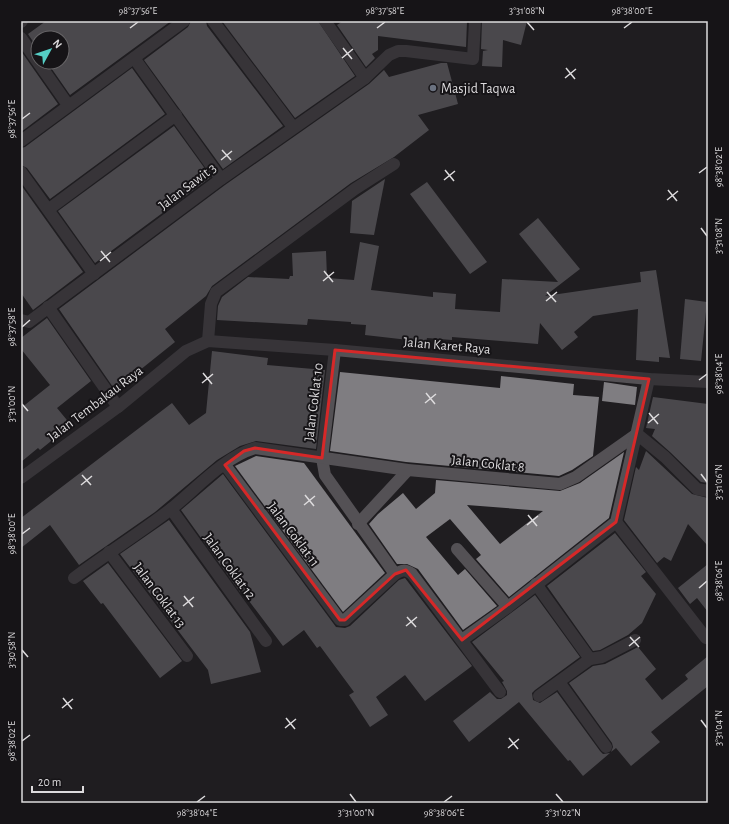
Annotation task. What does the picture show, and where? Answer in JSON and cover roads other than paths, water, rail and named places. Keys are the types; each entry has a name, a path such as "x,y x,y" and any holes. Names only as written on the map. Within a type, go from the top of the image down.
{"street":[{"path":"21,141 184,21"},
{"path":"213,21 293,127"},
{"path":"325,21 365,78"},
{"name":"Jalan Sawit 3","path":"25,321 48,307 94,274 221,178 365,78 389,55 398,51 473,59 475,21"},
{"path":"21,38 68,105"},
{"path":"134,58 221,178"},
{"path":"49,209 176,114"},
{"path":"208,341 211,304 216,292 355,189 394,164"},
{"path":"21,172 49,209 94,274"},
{"path":"48,307 118,407"},
{"name":"Jalan Karet Raya","path":"186,351 208,341 335,350 649,379 708,382"},
{"name":"Jalan Coklat 10","path":"322,458 335,350"},
{"name":"Jalan Tembakau Raya","path":"21,478 118,407 186,351"},
{"path":"462,640 508,607 616,522 649,379"},
{"path":"637,434 664,457 697,489 708,491"},
{"name":"Jalan Coklat 8","path":"74,578 171,509 244,451 255,448 408,470 560,484 576,477 637,434"},
{"path":"322,458 325,475 358,524 395,574 401,570 406,570 412,574 500,692"},
{"name":"Jalan Coklat 11","path":"225,465 340,620 345,620 395,574"},
{"path":"358,524 408,470"},
{"name":"Jalan Coklat 12","path":"171,509 266,641"},
{"path":"616,522 706,638"},
{"path":"457,549 508,607"},
{"name":"Jalan Coklat 13","path":"109,552 187,656"},
{"path":"536,584 590,659"},
{"path":"539,696 590,659 602,657 635,640"},
{"path":"559,682 606,748"}],"place":[{"name":"Masjid Taqwa","path":"433,88"}]}
